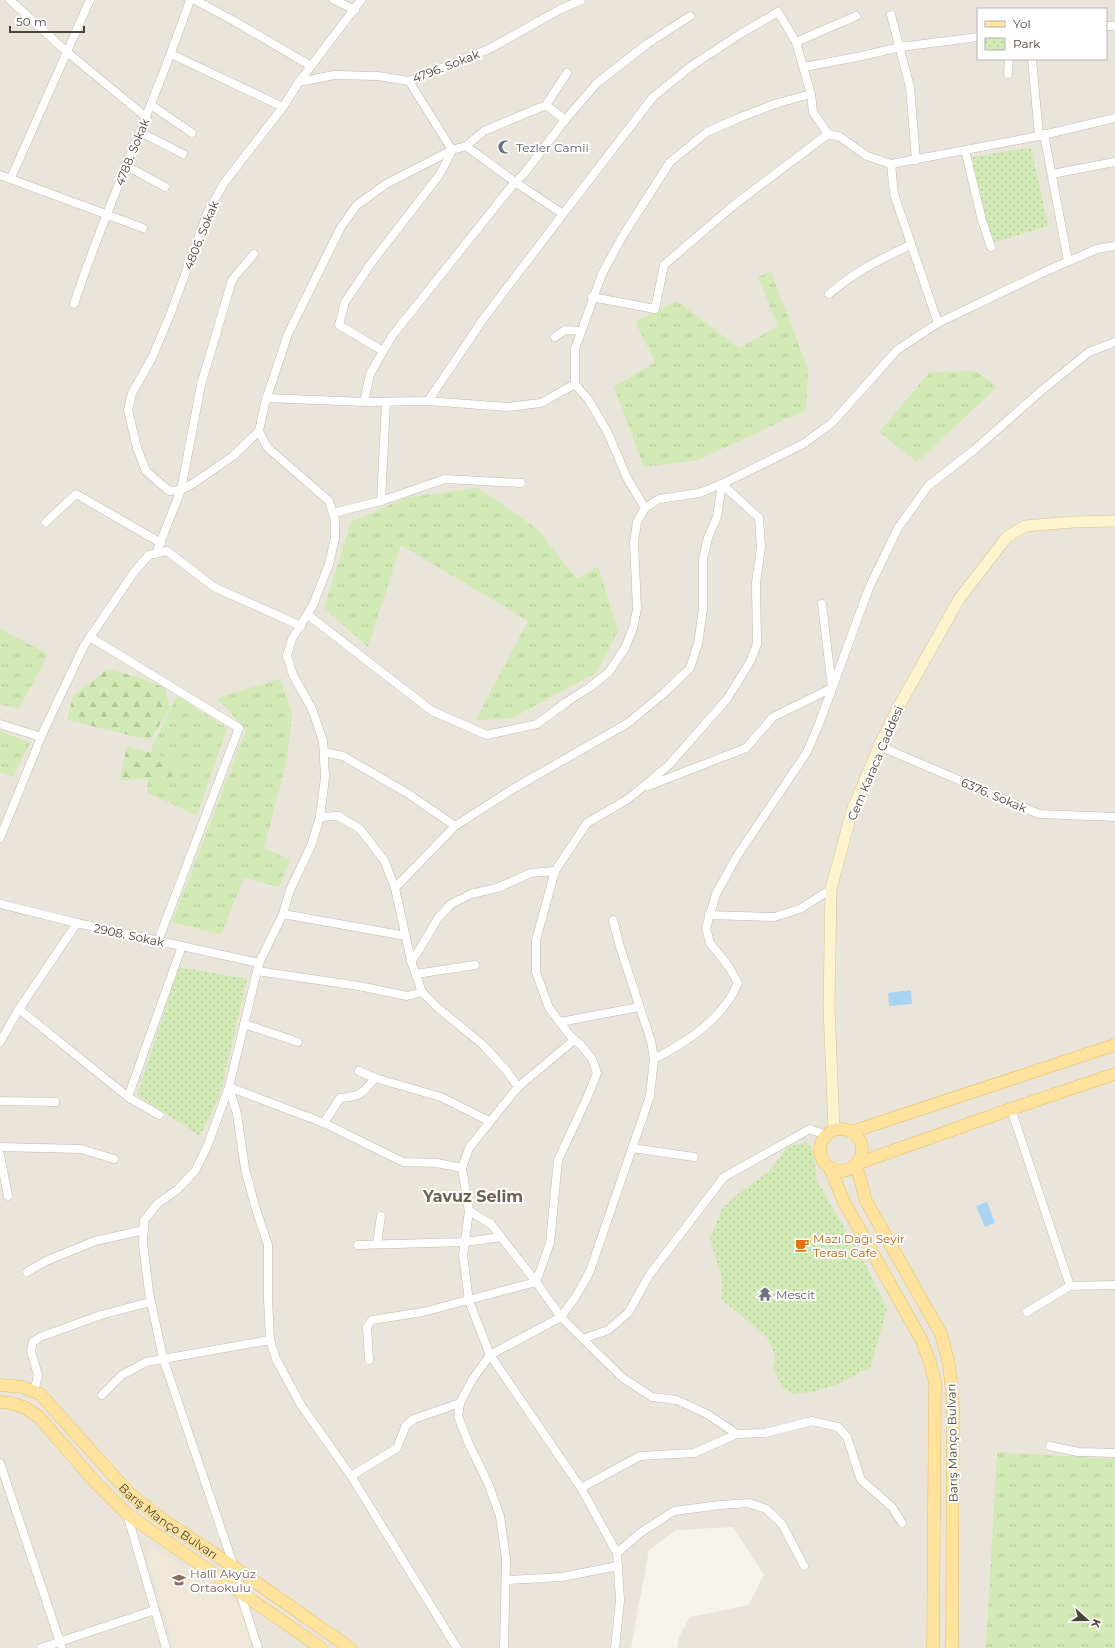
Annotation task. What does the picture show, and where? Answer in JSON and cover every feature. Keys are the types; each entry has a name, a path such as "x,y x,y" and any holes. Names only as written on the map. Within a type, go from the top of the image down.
{"main road":[{"path":"850,1132 1115,1044"},
{"path":"856,1164 861,1156 861,1147 858,1138 850,1132 842,1129 830,1133 821,1143 820,1152 823,1161 830,1168 841,1171 851,1168 856,1164 1011,1109 1115,1074"},
{"name":"Barış Manço Bulvarı","path":"856,1164 866,1201 941,1334 949,1364 953,1404 952,1648"},
{"name":"Barış Manço Bulvarı","path":"830,1168 844,1202 922,1341 930,1363 934,1383 933,1648"},
{"name":"Barış Manço Bulvarı","path":"0,1384 23,1388 40,1394 130,1492 159,1517 234,1566 350,1648"},
{"name":"Barış Manço Bulvarı","path":"0,1402 24,1407 39,1417 94,1481 127,1514 321,1648"}],"street":[{"path":"10,0 67,52 146,117"},
{"path":"11,178 90,0"},
{"name":"4788. Sokak","path":"74,304 107,214 171,54 190,0"},
{"path":"195,0 311,66"},
{"path":"334,0 355,10"},
{"name":"4806. Sokak","path":"181,490 169,491 146,471 137,448 128,410 132,393 155,352 207,214 224,183 283,107 299,82 355,10 361,0"},
{"name":"4796. Sokak","path":"299,82 334,76 378,76 409,81 488,49 559,10 581,0"},
{"path":"428,402 484,318 653,97 690,68 740,34 778,12 796,42 811,94 813,112 828,134 840,137 867,156 891,164 1041,135 1115,118"},
{"path":"891,15 910,87 916,160"},
{"path":"364,402 370,374 392,336 515,182 523,175 565,120 597,83 647,44 690,16"},
{"path":"796,42 856,16"},
{"path":"804,67 900,47 977,37"},
{"path":"171,54 283,107"},
{"path":"1008,74 1009,60"},
{"path":"1032,60 1041,135 1052,174 1068,261"},
{"path":"181,490 194,483 233,456 259,431 266,398 288,334 341,227 357,205 386,184 452,150 466,146 484,131 546,105 567,73"},
{"path":"409,81 452,150"},
{"path":"645,508 627,478 608,433 588,398 575,384 574,349 592,298 602,274 622,237 670,162 707,132 741,116 778,103 811,94"},
{"path":"151,104 192,133"},
{"path":"546,105 565,120"},
{"path":"140,132 183,154"},
{"path":"592,298 655,309 664,265 734,205 828,134"},
{"path":"466,146 515,182 563,214"},
{"path":"383,351 339,325 345,302 372,262 440,174 452,150"},
{"path":"964,150 982,220 991,247"},
{"path":"1052,174 1115,162"},
{"path":"891,164 894,194 910,245 938,323"},
{"path":"127,166 165,187"},
{"path":"0,175 143,228"},
{"path":"829,294 847,278 910,245"},
{"path":"308,615 432,710 487,735 537,724 568,700 590,687 609,672 625,648 633,628 637,610 634,542 637,522 645,508 659,499 699,493 722,484 803,444 832,423 897,350 938,323 1068,261 1097,249 1115,246"},
{"path":"156,553 181,490 201,385 232,280 254,254"},
{"path":"555,337 565,330 580,331"},
{"path":"654,1059 678,1046 702,1029 734,992 738,983 729,967 710,943 706,928 716,894 737,856 807,752 868,588 898,528 928,486 974,450 1041,391 1089,352 1115,342"},
{"path":"266,398 364,402 428,402 507,407 541,403 575,384"},
{"path":"380,501 386,402"},
{"path":"258,1648 240,1593 234,1566 163,1358 150,1302 143,1244 144,1221 157,1204 177,1190 195,1171 207,1147 228,1087 258,967 283,914 290,890 311,846 320,817 325,776 323,741 312,709 293,675 287,656 292,639 313,605 329,564 335,538 336,520 330,501 267,447 259,431"},
{"path":"333,513 380,501 445,479 521,483"},
{"path":"536,1282 550,1243 558,1160 597,1073 592,1059 581,1045 574,1040 549,1008 536,972 536,940 555,871 587,823 628,799 670,765 727,699 750,662 757,644 756,583 761,547 759,518 722,484"},
{"path":"395,888 455,826 511,790 628,723 663,694 690,668 698,644 703,610 703,559 708,538 717,517 722,484"},
{"path":"46,522 76,494 160,543"},
{"name":"Cem Karaca Caddesi","path":"830,1133 829,1007 831,890 852,811 879,746 899,706 959,599 1007,537 1025,526 1073,522 1115,521"},
{"path":"0,838 41,737 84,646 134,572 149,555 166,551 214,587 301,626"},
{"path":"822,604 832,688"},
{"path":"90,637 239,728 158,941"},
{"path":"639,789 746,748 773,717 832,688"},
{"path":"0,724 41,737"},
{"name":"6376. Sokak","path":"879,746 1039,814 1115,817"},
{"path":"324,752 343,756 407,793 455,826"},
{"path":"320,817 338,816 360,829 384,860 395,888 411,961 422,992 438,1008 482,1044 506,1070 518,1087"},
{"path":"411,961 438,918 451,904 471,894 497,888 531,873 555,871"},
{"path":"709,916 774,917 800,909 831,890"},
{"name":"2908. Sokak","path":"0,904 182,946 258,967 407,996 422,992"},
{"path":"283,914 406,936"},
{"path":"504,1648 506,1559 500,1516 488,1483 468,1442 458,1416 460,1402 472,1380 490,1355 561,1317 576,1296 590,1271 650,1096 654,1059 651,1041 620,947 613,920"},
{"path":"0,1042 19,1009 77,923"},
{"path":"128,1098 182,946"},
{"path":"416,974 475,965"},
{"path":"560,1022 640,1007"},
{"path":"19,1009 128,1098 159,1115"},
{"path":"244,1024 298,1042"},
{"path":"574,1040 518,1087 489,1121 469,1148 462,1168 469,1211 463,1255 469,1301 490,1355 581,1488 617,1553 620,1600 615,1648"},
{"path":"359,1071 375,1078 442,1097 489,1121"},
{"path":"324,1123 340,1098 356,1097 365,1090 375,1078"},
{"path":"228,1087 324,1123 403,1162 437,1163 462,1168"},
{"path":"228,1087 238,1114 245,1169 255,1206 268,1244 270,1340 276,1358 301,1405 351,1476 457,1648"},
{"path":"0,1101 55,1102"},
{"path":"1011,1109 1070,1286"},
{"path":"583,1339 608,1330 628,1313 650,1274 724,1177 810,1129 830,1133"},
{"path":"0,1147 81,1149 114,1158"},
{"path":"632,1148 694,1157"},
{"path":"0,1155 8,1196"},
{"path":"469,1211 492,1224 561,1317 623,1378 652,1397 677,1400 707,1414 737,1434"},
{"path":"377,1244 381,1216"},
{"path":"27,1272 46,1261 95,1241 144,1230"},
{"path":"358,1246 377,1244 464,1242 501,1237"},
{"path":"370,1360 367,1327 372,1320 423,1312 536,1282"},
{"path":"1027,1312 1070,1286 1115,1285"},
{"path":"34,1392 38,1376 31,1351 33,1342 40,1337 101,1315 150,1302"},
{"path":"102,1395 122,1375 146,1362 270,1340"},
{"path":"351,1476 397,1448 406,1425 414,1419 460,1402"},
{"path":"581,1488 640,1456 694,1452 737,1434 765,1433 812,1421 838,1427 847,1437 861,1480 892,1507 902,1523"},
{"path":"1050,1446 1078,1452 1115,1453"},
{"path":"0,1463 61,1645"},
{"path":"617,1553 640,1533 674,1511 749,1503 766,1509 782,1524 804,1566"},
{"path":"127,1514 166,1648"},
{"path":"506,1580 562,1577 618,1566"},
{"path":"41,1648 61,1645 155,1610"}],"shaded area":[{"path":"0,0 1115,0 1115,1648 677,1648 679,1637 690,1617 749,1605 764,1575 733,1527 676,1530 649,1550 631,1648 0,1648"},
{"name":"Halil Akyüz Ortaokulu","path":"151,1545 239,1604 253,1648 174,1648 147,1557"}],"green space":[{"path":"1031,147 1048,226 992,243 968,158"},
{"path":"771,272 808,369 806,410 698,460 644,467 614,387 655,362 635,322 677,301 739,348 778,326 758,277"},
{"path":"976,371 997,387 917,462 879,432 930,372"},
{"path":"478,488 537,529 577,579 598,566 618,631 597,672 512,718 476,720 528,621 401,545 368,647 324,608 351,522 408,497"},
{"path":"0,629 48,654 19,709 0,704"},
{"path":"108,669 140,678 165,688 170,709 150,740 67,720 73,696"},
{"path":"280,679 292,713 287,760 264,848 290,860 279,887 244,878 221,935 172,922 246,730 217,698"},
{"path":"177,696 227,728 197,816 147,792 152,747"},
{"path":"0,731 30,743 13,777 0,772"},
{"path":"127,746 179,761 177,776 120,781"},
{"path":"179,967 247,979 220,1095 200,1136 137,1095"},
{"path":"806,1142 812,1148 817,1181 868,1269 887,1309 870,1368 839,1384 812,1392 794,1394 782,1387 774,1369 775,1354 766,1336 722,1300 722,1277 710,1238 722,1209 738,1194 770,1171 787,1147"},
{"path":"997,1452 1115,1459 1115,1648 986,1648"}],"water":[{"path":"911,990 912,1004 889,1006 888,993"},
{"path":"987,1202 995,1223 985,1227 976,1206"}],"place":[{"name":"Tezler Camii","path":"505,147"},
{"name":"Mazı Dağı Seyir Terası Cafe","path":"802,1245"},
{"name":"Mescit","path":"765,1294"},
{"name":"Halil Akyüz Ortaokulu","path":"179,1580"}],"district":[{"name":"Yavuz Selim","path":"473,1196"}]}
